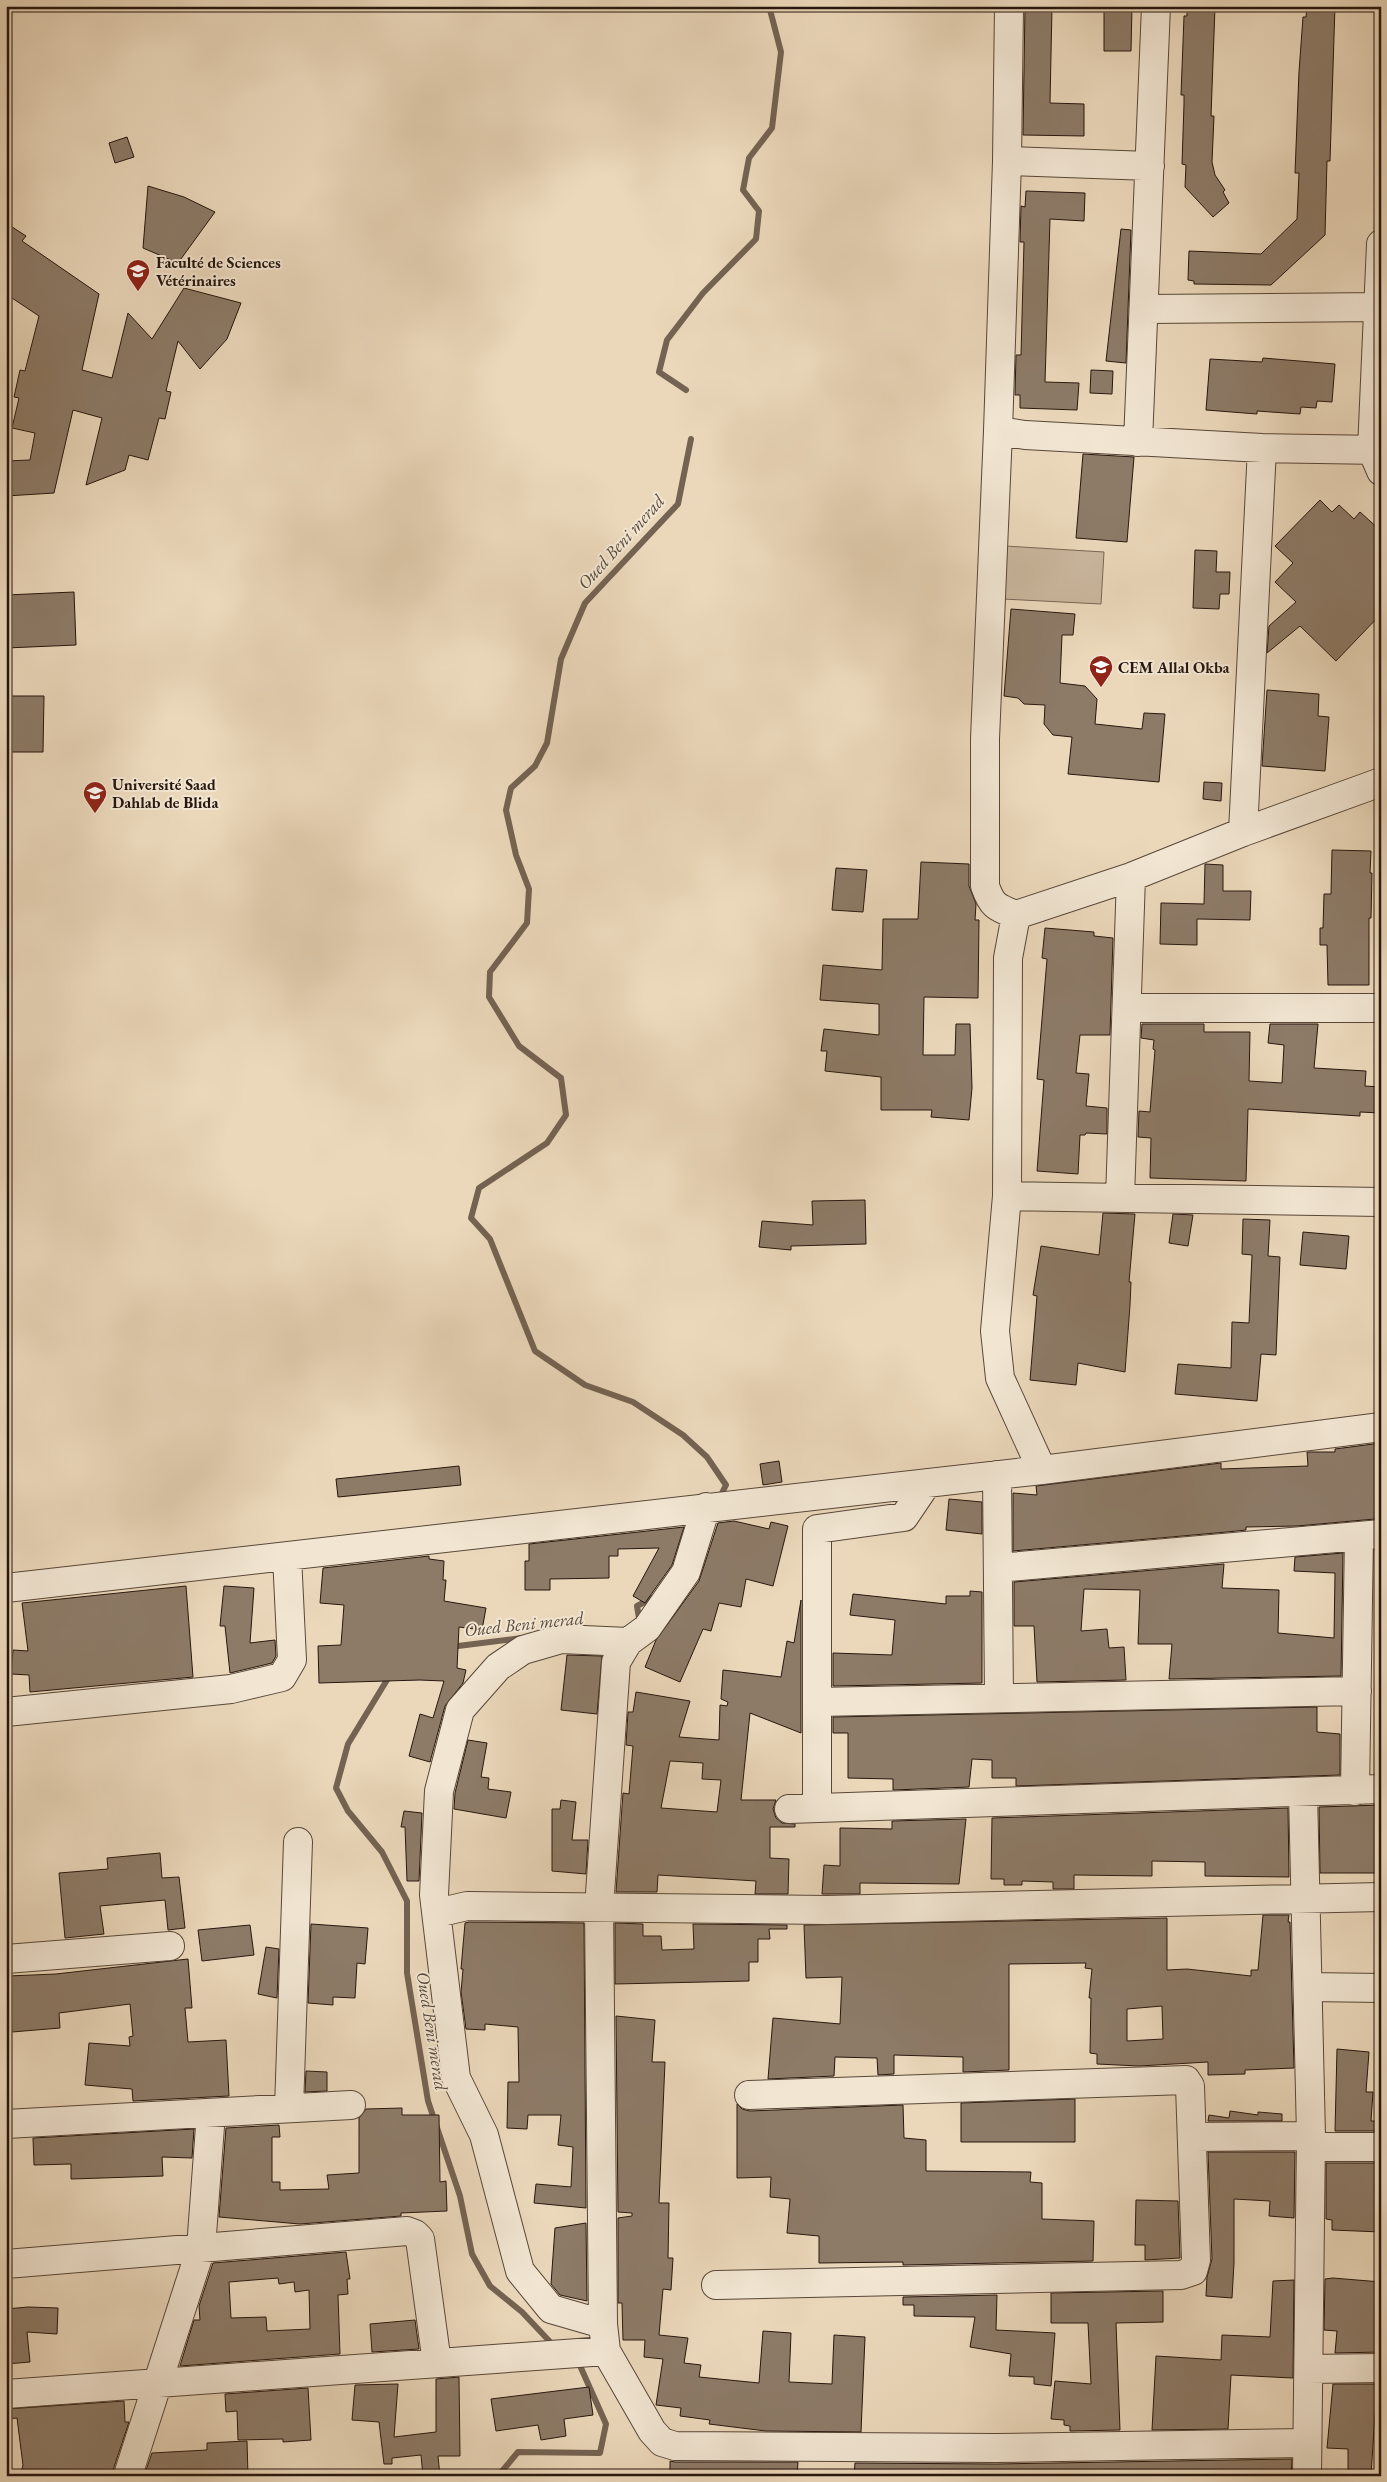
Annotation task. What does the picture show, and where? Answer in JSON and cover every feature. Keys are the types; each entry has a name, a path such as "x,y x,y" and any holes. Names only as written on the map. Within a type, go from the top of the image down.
{"street":[{"path":"1009,6 1007,161 985,739 986,886 990,900 997,907 1016,915 1131,877 1243,832 1381,782"},
{"path":"1138,442 1145,309 1156,6"},
{"path":"1007,161 1150,166"},
{"path":"998,432 1378,457 1381,244"},
{"path":"1145,309 1380,307"},
{"path":"1243,832 1262,448"},
{"path":"1120,1198 1131,877"},
{"path":"1016,915 1008,958 1007,1196 995,1331 1000,1378 1042,1470"},
{"path":"1127,1008 1381,1008"},
{"path":"1007,1196 1381,1202"},
{"path":"6,1588 1042,1470 1381,1427"},
{"path":"998,1475 999,1698"},
{"path":"816,1808 817,1529 904,1517 927,1483"},
{"path":"706,1507 686,1572 647,1628 628,1642 616,1662 599,1908 603,2324 606,2351 652,2431 662,2442 675,2446 996,2448 1307,2443"},
{"path":"789,1809 1368,1790 1357,1691 1370,1535 998,1568"},
{"path":"6,1712 231,1689 282,1677 292,1660 287,1556"},
{"path":"603,2324 551,2309 520,2271 484,2135 456,2078 434,1895 439,1791 460,1710 498,1667 523,1650 561,1639 628,1642"},
{"path":"817,1702 1357,1691"},
{"path":"1303,1793 1311,2142 1307,2476"},
{"path":"289,2108 298,1842"},
{"path":"437,1913 467,1906 836,1910 1381,1897"},
{"path":"6,1960 170,1946"},
{"path":"1308,1988 1381,1988"},
{"path":"716,2285 1181,2275 1193,2271 1196,2260 1193,2138 1190,2086 1186,2080 749,2095"},
{"path":"6,2124 351,2105"},
{"path":"129,2472 156,2383 201,2248 211,2113"},
{"path":"1193,2138 1311,2142 1381,2147"},
{"path":"6,2264 407,2231 415,2234 420,2240 437,2363"},
{"path":"6,2394 606,2351"},
{"path":"1309,2369 1381,2368"}],"shaded area":[{"path":"1005,546 1104,552 1101,604 1003,599"}],"building":[{"path":"1025,6 1052,6 1050,103 1084,104 1084,136 1023,135"},
{"path":"1104,6 1132,6 1131,51 1104,51"},
{"path":"1187,6 1215,7 1211,116 1214,116 1212,162 1215,175 1225,190 1223,192 1229,203 1213,217 1185,187 1186,165 1182,164 1184,95 1181,95 1184,16 1187,16"},
{"path":"1307,6 1335,6 1330,161 1327,161 1325,235 1271,285 1194,284 1194,281 1188,280 1189,251 1261,254 1297,219 1299,173 1295,173 1299,72 1303,17 1306,17"},
{"path":"127,137 134,157 115,163 109,143"},
{"path":"148,186 184,197 215,212 178,263 143,248"},
{"path":"1026,191 1085,193 1084,221 1050,219 1045,382 1079,383 1077,410 1020,408 1020,395 1015,395 1016,355 1021,355 1024,242 1020,242 1021,206 1025,207"},
{"path":"6,223 26,236 22,241 99,294 82,370 112,378 128,313 152,339 184,288 241,303 227,339 200,369 178,341 166,391 171,392 165,419 159,418 148,460 129,455 125,470 86,485 102,418 73,410 54,493 6,496 6,461 30,460 35,433 12,428 19,398 14,397 20,370 25,371 39,316 6,294"},
{"path":"1121,229 1131,230 1126,363 1106,361"},
{"path":"1263,358 1335,364 1332,402 1317,401 1316,408 1301,407 1300,414 1257,411 1257,414 1206,410 1210,359 1262,362"},
{"path":"1091,370 1113,371 1112,394 1090,393"},
{"path":"1083,454 1134,457 1127,542 1076,538"},
{"path":"1320,500 1332,512 1339,505 1354,519 1360,512 1381,531 1381,614 1336,661 1300,626 1267,653 1269,626 1296,602 1275,582 1293,563 1275,546"},
{"path":"1195,550 1217,551 1216,572 1230,572 1229,594 1220,594 1219,609 1193,608"},
{"path":"74,592 76,645 6,648 6,595"},
{"path":"1011,609 1075,614 1073,635 1062,635 1060,683 1085,686 1097,699 1095,724 1142,729 1144,713 1165,714 1159,782 1068,774 1072,737 1053,735 1044,724 1045,705 1024,704 1018,698 1004,696"},
{"path":"1267,690 1319,694 1318,716 1329,717 1325,771 1262,766"},
{"path":"6,696 44,696 43,752 6,752"},
{"path":"1204,782 1222,783 1221,801 1203,799"},
{"path":"1332,850 1371,851 1369,985 1328,985 1327,945 1320,945 1320,928 1323,928 1324,894 1331,894"},
{"path":"921,862 969,864 969,886 976,904 975,920 979,920 978,998 924,997 923,1055 955,1055 956,1024 970,1024 972,1088 969,1120 931,1117 932,1110 881,1110 881,1077 825,1071 827,1051 821,1051 824,1029 879,1035 879,1004 820,1000 823,965 882,970 883,919 918,919"},
{"path":"1205,864 1223,865 1223,891 1251,891 1250,920 1197,919 1197,945 1160,944 1161,903 1204,904"},
{"path":"836,868 867,870 863,912 832,910"},
{"path":"1045,928 1094,932 1094,936 1113,938 1110,1035 1080,1035 1076,1073 1089,1074 1086,1106 1107,1108 1107,1134 1086,1133 1085,1135 1080,1135 1078,1174 1037,1171 1044,1080 1037,1079 1047,959 1042,958"},
{"path":"1142,1024 1204,1024 1204,1032 1250,1032 1249,1081 1282,1083 1284,1045 1268,1043 1270,1024 1318,1024 1314,1068 1366,1071 1365,1086 1381,1087 1381,1113 1360,1112 1360,1116 1248,1109 1246,1181 1150,1178 1151,1138 1138,1137 1139,1111 1150,1112 1155,1050 1153,1049 1154,1040 1141,1038"},
{"path":"865,1200 866,1244 791,1246 791,1250 759,1247 762,1221 813,1225 812,1201"},
{"path":"1103,1213 1135,1214 1129,1282 1131,1282 1130,1305 1125,1372 1078,1363 1076,1385 1030,1380 1037,1296 1033,1295 1041,1246 1099,1255"},
{"path":"1173,1214 1193,1215 1188,1246 1169,1243"},
{"path":"1243,1219 1270,1220 1268,1256 1280,1257 1276,1355 1261,1354 1257,1401 1175,1394 1178,1364 1231,1368 1232,1322 1249,1323 1252,1255 1242,1254"},
{"path":"1303,1232 1349,1236 1346,1269 1300,1265"},
{"path":"1381,1443 1381,1511 1376,1511 1375,1519 1297,1526 1246,1527 1246,1530 1227,1532 1013,1551 1013,1493 1037,1495 1036,1486 1221,1463 1221,1469 1308,1466 1307,1452 1335,1452 1335,1449"},
{"path":"779,1461 782,1482 763,1485 760,1464"},
{"path":"459,1466 461,1485 338,1497 336,1479"},
{"path":"949,1499 982,1502 982,1534 946,1530"},
{"path":"734,1521 769,1529 771,1522 788,1526 773,1586 746,1579 741,1607 719,1603 711,1631 703,1629 680,1682 645,1667 656,1640 699,1581 718,1523"},
{"path":"684,1527 672,1565 645,1603 633,1596 659,1548 618,1549 618,1556 609,1556 609,1578 550,1579 550,1590 525,1590 525,1561 529,1561 529,1544"},
{"path":"1343,1553 1341,1676 1169,1679 1172,1644 1138,1644 1140,1590 1084,1589 1081,1631 1107,1629 1109,1648 1124,1647 1126,1680 1037,1682 1034,1626 1014,1626 1014,1582 1224,1564 1222,1588 1279,1590 1278,1633 1334,1638 1335,1573 1294,1571 1295,1557"},
{"path":"429,1556 429,1559 444,1561 443,1580 446,1580 444,1601 486,1608 482,1630 459,1627 457,1668 466,1670 463,1683 445,1706 430,1762 409,1756 420,1714 433,1718 444,1681 319,1683 318,1646 341,1645 344,1605 320,1603 323,1568"},
{"path":"186,1586 193,1677 30,1692 29,1675 11,1674 13,1650 28,1651 22,1603"},
{"path":"224,1586 254,1588 250,1643 275,1640 276,1656 272,1663 230,1673 225,1626 220,1626"},
{"path":"970,1591 982,1592 982,1683 833,1686 833,1653 892,1655 895,1620 850,1615 853,1594 946,1604 946,1596 970,1596"},
{"path":"801,1600 801,1733 750,1713 741,1800 776,1800 773,1809 776,1818 782,1823 795,1824 795,1827 770,1827 770,1858 789,1859 788,1894 755,1894 756,1881 658,1875 657,1892 616,1892 623,1793 629,1794 633,1746 626,1745 628,1712 633,1712 636,1692 690,1701 679,1737 719,1740 720,1705 727,1706 728,1702 721,1699 723,1670 781,1677 787,1641 794,1643","holes":["670,1761 703,1763 702,1779 721,1780 717,1812 661,1808"]},
{"path":"567,1655 602,1656 597,1714 561,1710"},
{"path":"1317,1707 1317,1732 1340,1734 1340,1775 1016,1786 1016,1778 992,1778 992,1760 972,1759 969,1787 893,1790 893,1779 848,1778 848,1733 833,1733 833,1717"},
{"path":"468,1740 487,1743 481,1777 489,1778 488,1789 511,1792 506,1818 454,1809 455,1793"},
{"path":"561,1800 576,1802 572,1840 588,1840 586,1874 552,1871 552,1809 560,1809"},
{"path":"1381,1805 1381,1873 1320,1873 1319,1807"},
{"path":"1288,1808 1289,1877 1205,1876 1205,1862 1152,1861 1152,1876 1074,1875 1074,1889 1053,1889 1053,1882 1022,1881 1022,1885 1004,1885 1004,1879 991,1879 992,1818"},
{"path":"404,1811 422,1813 419,1881 407,1881 405,1827 401,1827"},
{"path":"966,1819 959,1884 860,1883 860,1894 822,1894 824,1865 840,1866 840,1828 892,1829 892,1821"},
{"path":"160,1853 162,1878 179,1877 185,1928 168,1930 165,1900 100,1906 104,1934 65,1938 59,1873 108,1869 107,1858"},
{"path":"1263,1915 1289,1915 1294,2068 1245,2070 1245,2074 1208,2075 1208,2062 1139,2066 1097,2064 1097,2054 1090,2053 1091,1998 1089,1998 1092,1969 1085,1968 1086,1963 1009,1964 1009,2070 963,2072 963,2057 894,2055 894,2074 878,2075 877,2058 835,2057 834,2076 768,2079 773,2018 840,2024 842,1977 806,1978 804,1925 1167,1918 1167,1970 1187,1969 1251,1976 1251,1970 1258,1970","holes":["1162,2006 1163,2039 1127,2041 1127,2009"]},
{"path":"465,1923 584,1923 586,2208 534,2203 536,2184 571,2187 573,2147 558,2145 561,2115 528,2115 527,2129 507,2128 508,2082 519,2082 518,2027 485,2024 485,2030 466,2029 461,1992 463,1969 461,1969"},
{"path":"615,1923 643,1924 643,1936 661,1936 662,1950 694,1949 693,1924 787,1925 787,1929 769,1929 770,1939 758,1939 758,1962 749,1962 749,1981 615,1984"},
{"path":"311,1924 368,1928 365,1964 357,1963 355,1998 333,1997 333,2005 308,2003"},
{"path":"250,1925 254,1955 202,1961 198,1930"},
{"path":"266,1947 279,1949 277,1998 258,1994"},
{"path":"188,1959 192,2008 185,2008 188,2042 226,2040 229,2096 133,2101 132,2089 85,2085 89,2043 130,2046 129,2037 133,2036 130,2004 59,2013 60,2028 12,2032 8,1976 56,1974"},
{"path":"616,2016 655,2020 652,2062 665,2062 659,2203 669,2203 668,2258 673,2258 671,2290 663,2289 659,2335 688,2338 684,2363 701,2365 699,2377 759,2383 763,2331 791,2333 789,2382 832,2384 834,2335 865,2337 861,2432 766,2431 709,2424 710,2420 680,2416 681,2408 656,2405 663,2359 644,2357 645,2340 623,2340 622,2303 618,2303 618,2218 632,2216 632,2213 618,2212"},
{"path":"1337,2049 1369,2052 1366,2092 1373,2092 1371,2121 1381,2121 1381,2131 1335,2131"},
{"path":"306,2071 327,2072 327,2091 305,2092"},
{"path":"1075,2099 1075,2142 961,2142 961,2103"},
{"path":"737,2104 742,2109 750,2111 903,2105 904,2138 926,2140 926,2171 1031,2172 1030,2182 1042,2183 1042,2219 1094,2221 1093,2261 903,2265 903,2262 819,2263 819,2236 787,2233 790,2199 770,2197 771,2177 737,2178"},
{"path":"402,2108 402,2115 439,2115 440,2182 446,2181 447,2211 401,2213 401,2216 300,2224 219,2217 226,2128 279,2125 280,2137 272,2137 272,2182 280,2182 280,2190 329,2189 327,2175 359,2173 359,2118 366,2109"},
{"path":"1230,2111 1258,2115 1258,2112 1282,2114 1282,2121 1208,2121 1209,2115 1229,2118"},
{"path":"194,2129 192,2158 162,2157 163,2176 71,2179 71,2164 34,2165 33,2138"},
{"path":"1208,2152 1295,2152 1294,2218 1269,2216 1270,2201 1234,2199 1232,2298 1206,2296 1207,2277 1212,2259"},
{"path":"1326,2163 1381,2163 1381,2232 1332,2230 1332,2220 1326,2219"},
{"path":"1136,2200 1178,2201 1180,2258 1145,2260 1145,2245 1135,2245"},
{"path":"586,2223 587,2301 560,2295 551,2284 555,2228"},
{"path":"346,2252 350,2279 347,2279 348,2294 338,2295 340,2354 180,2366 194,2320 200,2320 199,2306 213,2263","holes":["278,2278 279,2284 294,2282 295,2292 309,2290 310,2329 267,2331 266,2317 231,2318 229,2282"]},
{"path":"1325,2279 1381,2282 1381,2352 1335,2353 1337,2331 1324,2330"},
{"path":"1294,2280 1293,2378 1231,2375 1228,2429 1152,2430 1156,2356 1221,2360 1222,2335 1270,2337 1273,2281"},
{"path":"1163,2291 1163,2322 1116,2323 1120,2430 1070,2431 1070,2426 1064,2425 1064,2420 1051,2419 1055,2381 1091,2384 1088,2323 1051,2323 1051,2293"},
{"path":"997,2295 996,2330 1055,2333 1051,2386 1034,2384 1034,2377 1009,2376 1011,2354 970,2347 975,2317 914,2316 914,2305 903,2305 903,2297"},
{"path":"28,2307 58,2308 57,2334 27,2332 30,2362 6,2364 6,2309"},
{"path":"415,2320 419,2349 372,2352 370,2324"},
{"path":"459,2377 460,2456 438,2456 440,2476 423,2476 421,2455 392,2458 392,2464 384,2464 379,2422 352,2420 355,2385 398,2384 394,2437 436,2432 436,2379"},
{"path":"1333,2384 1381,2384 1381,2414 1375,2413 1371,2476 1348,2476 1348,2449 1327,2448"},
{"path":"589,2387 593,2415 564,2419 566,2436 541,2440 538,2425 496,2431 491,2399"},
{"path":"308,2388 311,2440 283,2442 283,2439 238,2440 237,2411 226,2412 225,2394"},
{"path":"124,2401 125,2422 129,2422 114,2467 114,2476 20,2476 23,2465 17,2418 6,2419 6,2409"},
{"path":"247,2441 248,2476 144,2476 152,2453 207,2450 207,2443"},
{"path":"1292,2459 1291,2476 854,2476 855,2463 996,2464"},
{"path":"670,2461 798,2462 797,2476 670,2476"}],"waterway":[{"path":"686,390 659,372 667,340 703,293 756,239 759,211 743,190 749,158 772,128 781,52 769,6"},
{"name":"Oued Beni merad","path":"691,439 678,504 585,603 561,659 547,743 535,766 511,788 506,810 516,855 529,889 527,923 490,972 489,997 519,1046 561,1078 566,1115 547,1143 479,1188 471,1218 490,1239 535,1351 585,1385 633,1402 683,1435 707,1457 726,1485 719,1499"},
{"name":"Oued Beni merad","path":"640,1624 637,1606 658,1595"},
{"name":"Oued Beni merad","path":"450,1647 522,1638"},
{"name":"Oued Beni merad","path":"390,1675 348,1744 336,1788 348,1811 382,1852 407,1901 407,1973 428,2101 460,2196 472,2254 490,2286 522,2312 554,2346"},
{"name":"Oued Beni merad","path":"498,2476 518,2452 600,2453 606,2424 577,2359"}],"place":[{"name":"Faculté de Sciences Vétérinaires","path":"138,292"},
{"name":"CEM Allal Okba","path":"1101,688"},
{"name":"Université Saad Dahlab de Blida","path":"95,814"}]}
